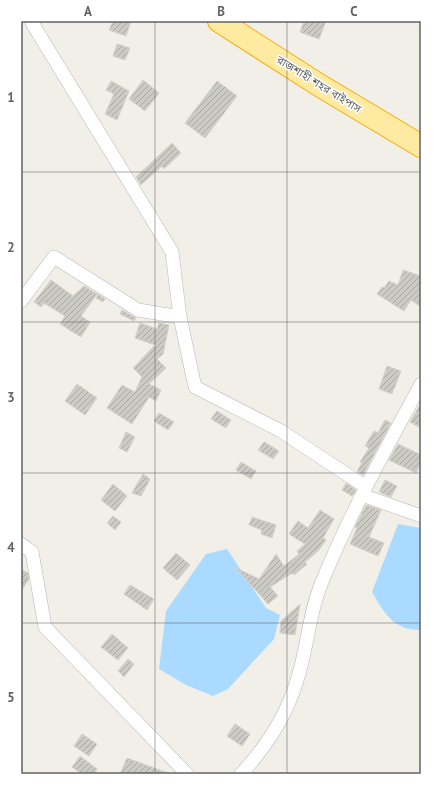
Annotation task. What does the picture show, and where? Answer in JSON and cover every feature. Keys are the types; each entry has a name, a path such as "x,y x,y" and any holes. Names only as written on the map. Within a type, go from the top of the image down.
{"highway":[{"name":"রাজশাহী শহর বাইপাস","path":"219,21 319,85 421,146"}],"street":[{"path":"34,21 32,24 172,252 180,317 194,387 281,431 364,491 421,516"},
{"path":"21,301 54,258 138,310 180,317"},
{"path":"241,774 261,752 284,716 300,670 308,628 321,583 364,491 421,384"},
{"path":"21,544 32,552 45,628 187,774"}],"water":[{"path":"398,524 421,528 421,630 403,627 397,624 386,614 372,592"},
{"path":"227,549 266,608 280,615 274,639 228,689 213,696 186,685 159,669 166,611 206,554"}],"building":[{"path":"113,21 131,21 126,36 109,30"},
{"path":"304,21 326,21 319,39 300,32"},
{"path":"117,44 130,48 125,60 113,56"},
{"path":"143,80 159,93 145,111 129,99"},
{"path":"111,81 129,91 117,120 105,114 114,94 106,90"},
{"path":"217,81 237,96 205,138 185,123"},
{"path":"172,143 181,153 164,169 162,166 141,185 136,177"},
{"path":"403,270 421,276 421,307 411,300 404,311 377,294 389,281 398,285"},
{"path":"51,280 73,296 84,286 97,294 81,316 90,322 81,337 60,324 65,316 44,303 41,307 34,302"},
{"path":"98,294 105,299 103,302 96,298"},
{"path":"122,310 136,318 134,321 120,314"},
{"path":"140,323 157,329 159,323 169,325 163,354 157,359 166,368 149,384 161,390 156,401 149,397 132,424 107,408 122,385 135,392 142,377 133,368 155,345 135,338"},
{"path":"387,366 401,371 392,394 379,389"},
{"path":"77,384 97,398 85,415 65,401"},
{"path":"421,403 421,428 410,422"},
{"path":"217,411 231,420 226,428 211,419"},
{"path":"159,413 174,422 168,430 154,421"},
{"path":"385,420 391,423 363,475 357,471 362,463 360,462 369,448 365,446 374,431 378,433"},
{"path":"126,432 135,437 127,452 119,448"},
{"path":"264,442 279,451 273,459 258,450"},
{"path":"398,444 421,455 421,462 416,473 389,460"},
{"path":"241,462 256,471 251,479 236,470"},
{"path":"143,474 150,479 141,496 132,493"},
{"path":"385,480 397,486 391,497 379,492"},
{"path":"346,483 356,490 352,496 342,490"},
{"path":"113,484 127,496 115,511 101,500"},
{"path":"366,505 381,510 369,537 384,543 378,556 350,544 357,528 355,527"},
{"path":"320,510 334,519 323,538 326,540 318,551 305,562 307,564 294,575 292,573 270,587 278,596 268,604 236,568 259,579 276,554 284,566 299,554 297,551 305,544 289,534 298,521 308,528"},
{"path":"113,516 121,522 115,530 107,523"},
{"path":"252,517 276,525 272,538 261,534 262,530 249,525"},
{"path":"176,553 190,565 177,580 163,568"},
{"path":"21,569 28,573 29,579 21,591"},
{"path":"130,585 154,599 147,610 124,594"},
{"path":"300,604 295,635 280,633 281,621"},
{"path":"112,634 128,648 118,660 101,647"},
{"path":"128,659 134,664 124,677 118,671"},
{"path":"235,724 250,734 242,746 227,736"},
{"path":"82,734 97,744 89,756 74,746"},
{"path":"80,756 97,769 94,774 82,774 72,767"},
{"path":"127,758 168,773 120,774"}]}
